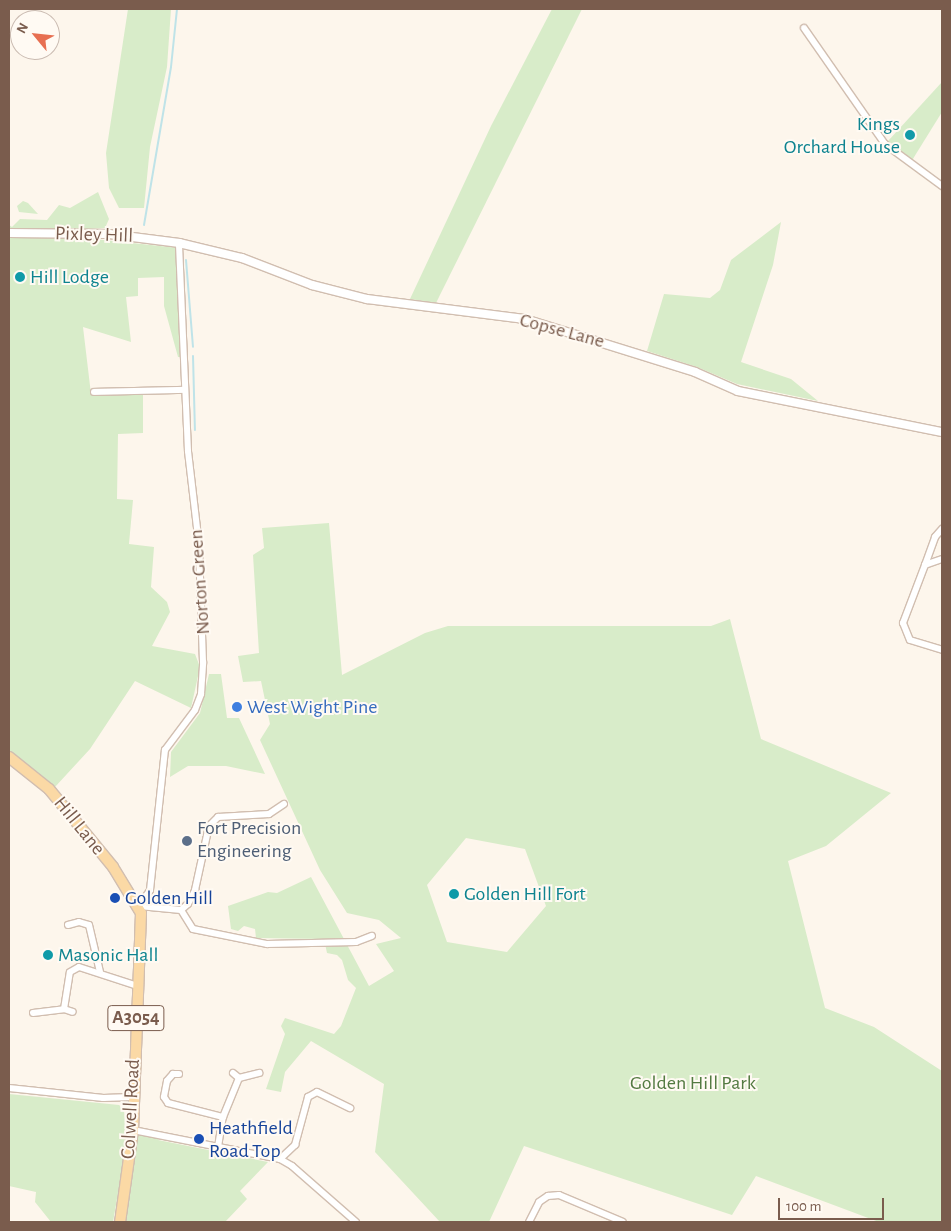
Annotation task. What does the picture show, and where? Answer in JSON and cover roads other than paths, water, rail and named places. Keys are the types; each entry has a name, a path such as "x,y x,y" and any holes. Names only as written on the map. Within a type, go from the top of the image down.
{"main road":[{"name":"Hill Lane","path":"9,757 49,789 113,867 139,906"},
{"name":"Colwell Road","path":"120,1222 133,1130 132,1097 143,930 139,906"}],"street":[{"path":"804,28 885,144 942,186"},
{"name":"Pixley Hill","path":"9,233 109,234 179,243"},
{"name":"Norton Green","path":"139,906 150,890 165,750 195,710 201,694 203,662 199,545 185,390 179,243"},
{"name":"Copse Lane","path":"179,243 242,258 312,285 367,299 525,319 686,369 738,391 942,432"},
{"path":"94,392 185,390"},
{"path":"942,529 935,537 903,623 910,640 942,650"},
{"path":"925,565 942,559"},
{"path":"181,910 195,890 209,826 218,816 269,814 284,804"},
{"path":"139,906 181,910"},
{"path":"181,910 194,929 267,944 356,942 372,936"},
{"path":"68,925 79,922 89,925 100,972"},
{"path":"64,1008 70,972 79,968 100,972 138,986"},
{"path":"33,1013 64,1008 73,1012"},
{"path":"233,1073 239,1078"},
{"path":"239,1078 258,1073"},
{"path":"179,1074 174,1074 167,1081 164,1097 168,1103 223,1117"},
{"path":"218,1147 223,1117 239,1078"},
{"path":"9,1088 103,1098 132,1097"},
{"path":"280,1160 295,1145 308,1096 317,1092 350,1108"},
{"path":"133,1130 280,1160 299,1171 356,1222"},
{"path":"529,1222 539,1202 548,1196 559,1195 622,1222"}],"waterway":[{"path":"144,225 171,67 177,9"},
{"path":"186,260 193,347"},
{"path":"193,356 195,430"}],"place":[{"name":"Kings Orchard House","path":"910,135"},
{"name":"Hill Lodge","path":"20,277"},
{"name":"West Wight Pine","path":"237,707"},
{"name":"Fort Precision Engineering","path":"187,841"},
{"name":"Golden Hill Fort","path":"454,894"},
{"name":"Golden Hill","path":"115,898"},
{"name":"Masonic Hall","path":"48,955"},
{"name":"Heathfield Road Top","path":"199,1139"}],"park label":[{"name":"Golden Hill Park","path":"693,1083"}]}
